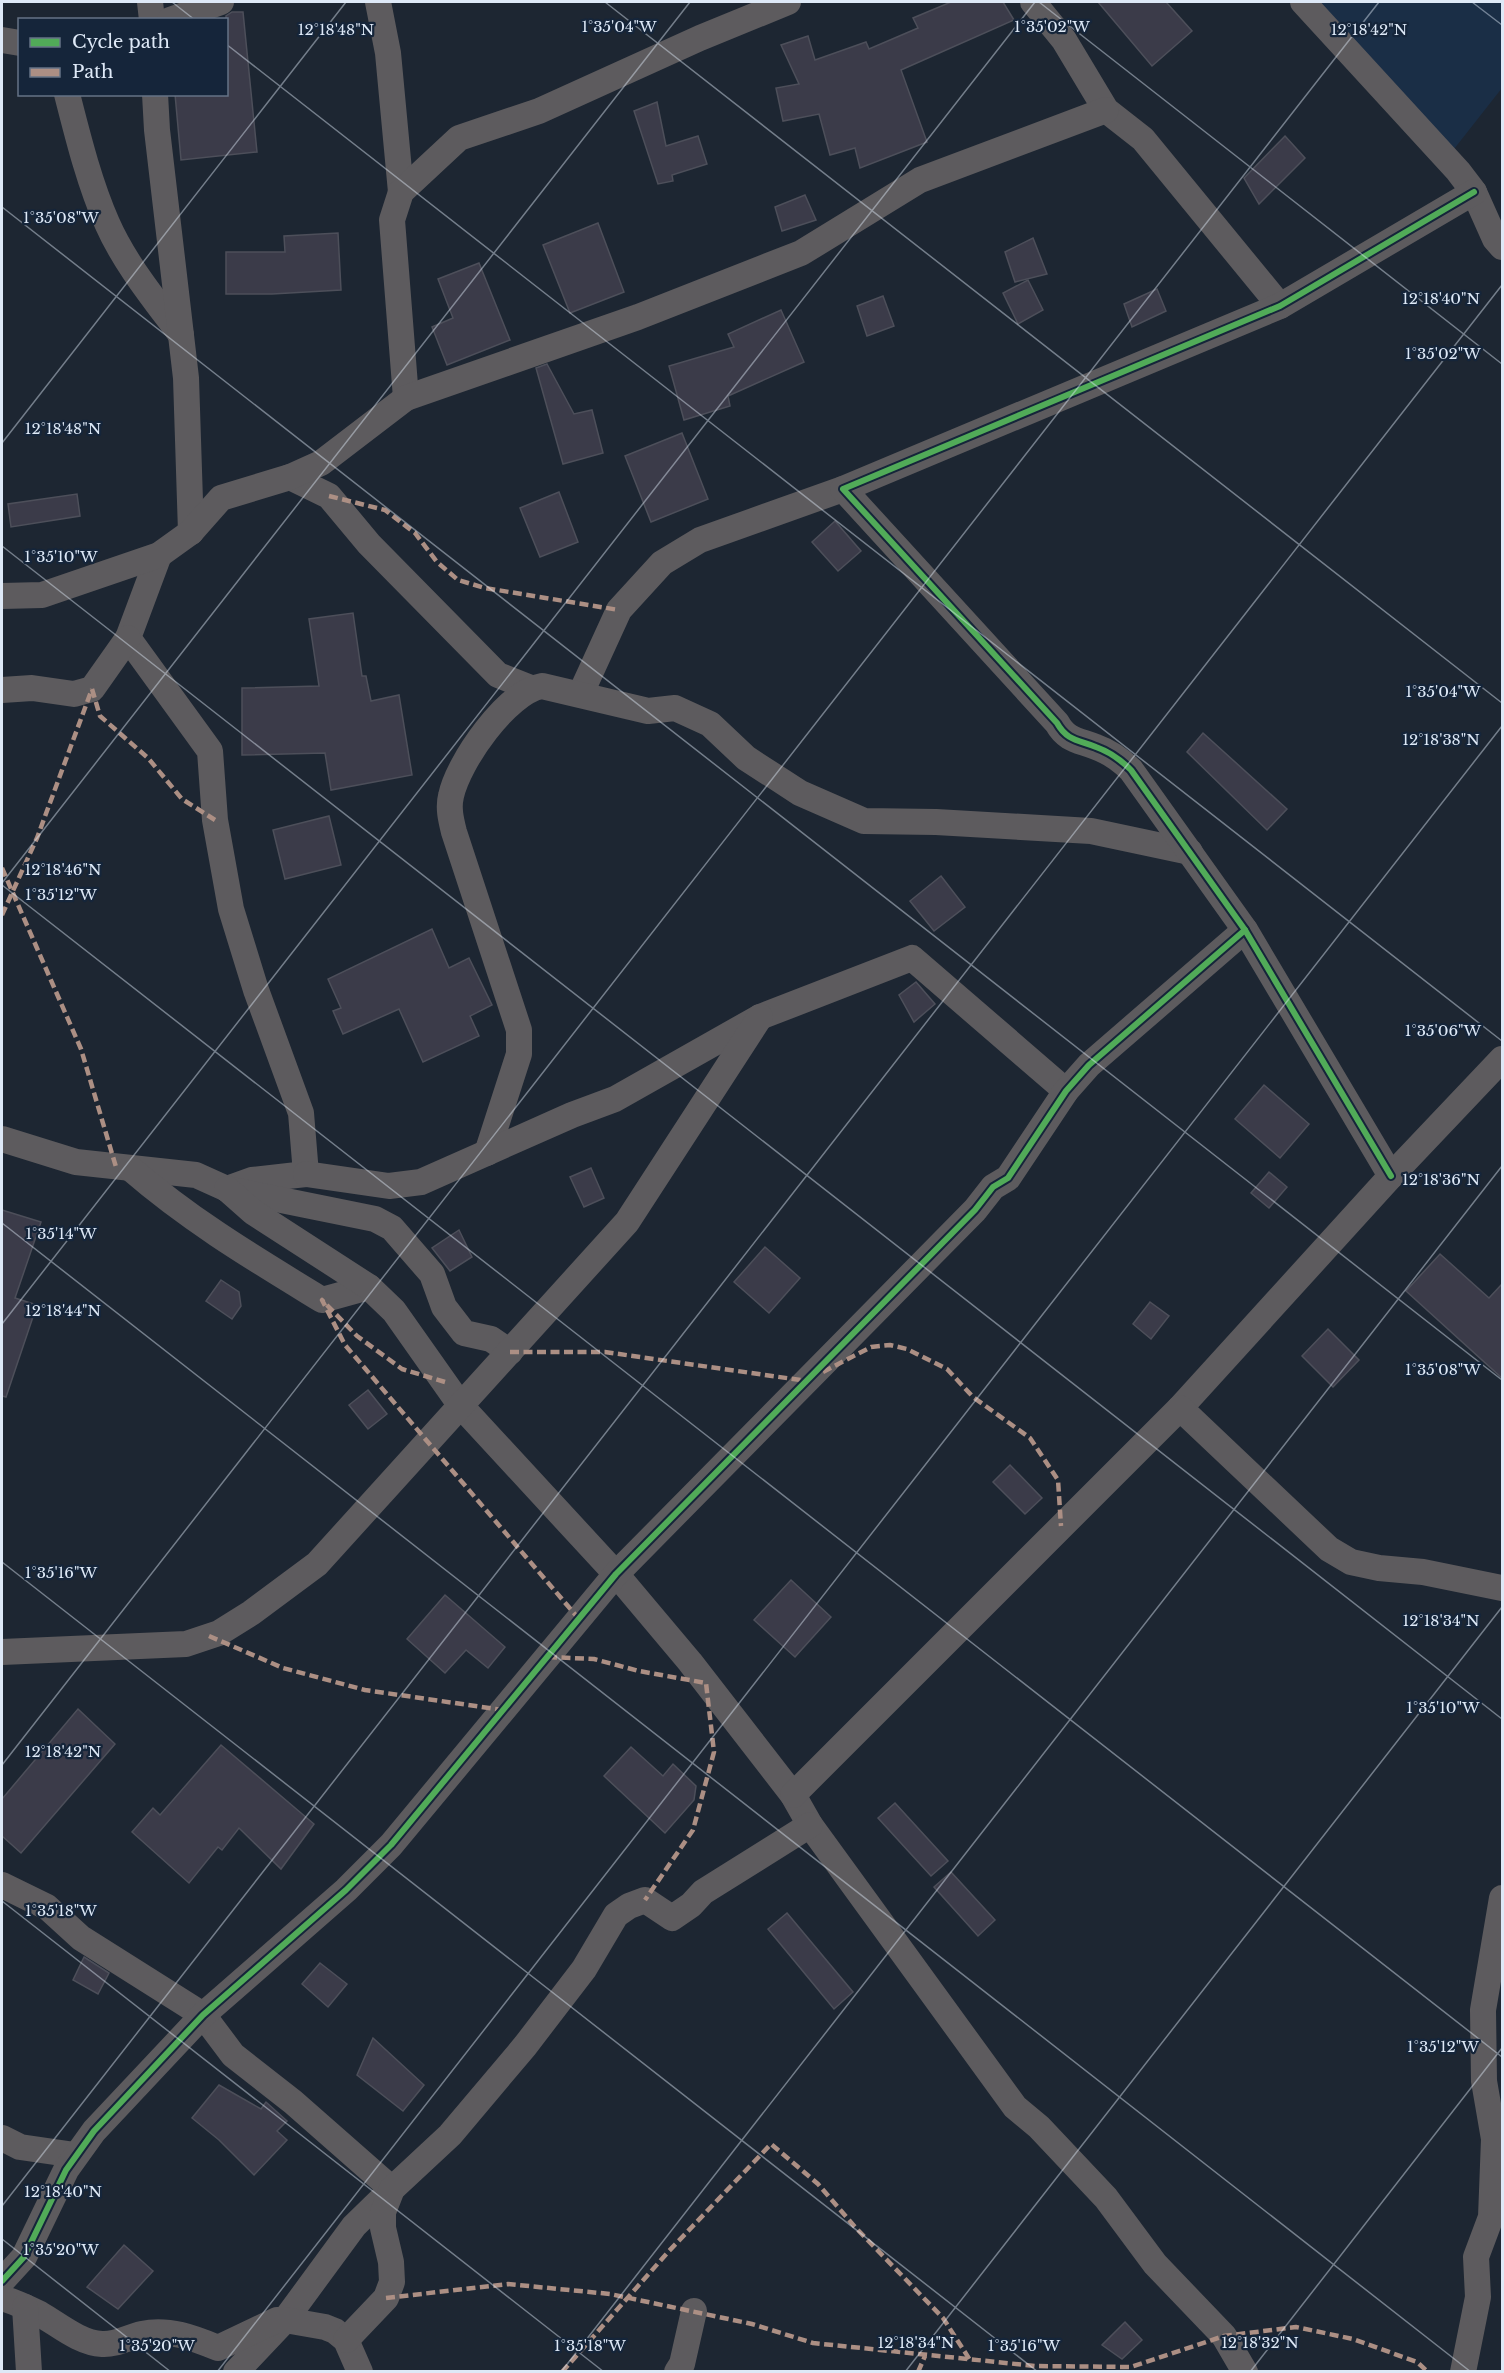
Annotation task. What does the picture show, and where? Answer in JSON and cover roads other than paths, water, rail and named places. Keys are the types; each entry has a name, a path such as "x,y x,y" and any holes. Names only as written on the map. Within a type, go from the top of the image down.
{"street":[{"path":"150,2 152,18"},
{"path":"176,18 220,2"},
{"path":"378,2 388,53 401,192 392,220 406,398"},
{"path":"401,192 459,138 539,111 700,38 788,2"},
{"path":"1033,2 1064,40 1106,110 1143,139 1280,306"},
{"path":"1304,2 1432,142 1474,192 1495,239 1503,247"},
{"path":"2,40 18,43"},
{"path":"67,96 78,139 107,224 137,276 181,335"},
{"path":"155,96 157,130 186,378 191,532"},
{"path":"2,596 42,595 159,555 191,532 221,498 290,477 321,464 406,398 638,317 801,253 920,180 1106,110"},
{"path":"581,693 619,610 662,563 700,540 843,489 1280,306 1474,192"},
{"path":"290,477 329,496 369,544 498,675 531,688"},
{"path":"843,489 1041,705 1062,732 1078,742 1094,746 1120,759 1131,770 1245,930 1391,1176"},
{"path":"2,690 32,687 74,694 92,689 128,638 159,555"},
{"path":"128,638 210,751 215,820 231,909 256,990 301,1113 306,1174"},
{"path":"487,1153 519,1054 519,1030 454,832 450,813 451,796 456,779 480,739 512,702 531,688 542,686 581,693 648,711 675,708 710,724 746,758 800,793 864,821 936,822 1091,831 1190,852"},
{"path":"2,2281 24,2257 75,2155 94,2131 203,2015 346,1890 391,1845 616,1574 975,1210 993,1187 1008,1178 1066,1091 1089,1065 1245,930"},
{"path":"227,1189 252,1180 306,1174 389,1186 421,1182 572,1115 615,1099 760,1017 912,958 1066,1091"},
{"path":"2,1652 186,1644 219,1633 251,1613 317,1564 627,1222 760,1017"},
{"path":"793,1795 1180,1408 1391,1176 1503,1059"},
{"path":"2,1139 76,1162 196,1175 227,1189 375,1219 392,1228 432,1274 444,1307 464,1333 491,1339 510,1352"},
{"path":"131,1169 166,1199 224,1241 322,1300 369,1287"},
{"path":"227,1189 253,1212 369,1287 394,1311 461,1406 616,1574 690,1662 793,1795 810,1825 1009,2098 1106,2198 1155,2264 1224,2336 1245,2372"},
{"path":"1180,1408 1329,1549 1351,1562 1423,1572 1503,1588"},
{"path":"236,2372 285,2320 354,2226 450,2135 525,2046 584,1969 616,1915 629,1906 645,1900 672,1918 691,1905 703,1892 810,1825"},
{"path":"2,1886 47,1907 81,1938 203,2015 233,2055 293,2102 392,2189"},
{"path":"1463,2372 1478,2297 1476,2257 1491,2217 1494,2139 1484,2081 1483,2010 1503,1898"},
{"path":"2,2138 20,2147 75,2155"},
{"path":"340,2336 386,2298 392,2282 392,2262 383,2228 383,2212 392,2189"},
{"path":"13,2302 87,2342 102,2344 122,2342 140,2334 159,2332 194,2338 218,2348 277,2320 325,2327 340,2336 360,2372"},
{"path":"13,2302 29,2372"},
{"path":"677,2372 682,2364 694,2311"},
{"path":"340,2336 340,2372"}]}
